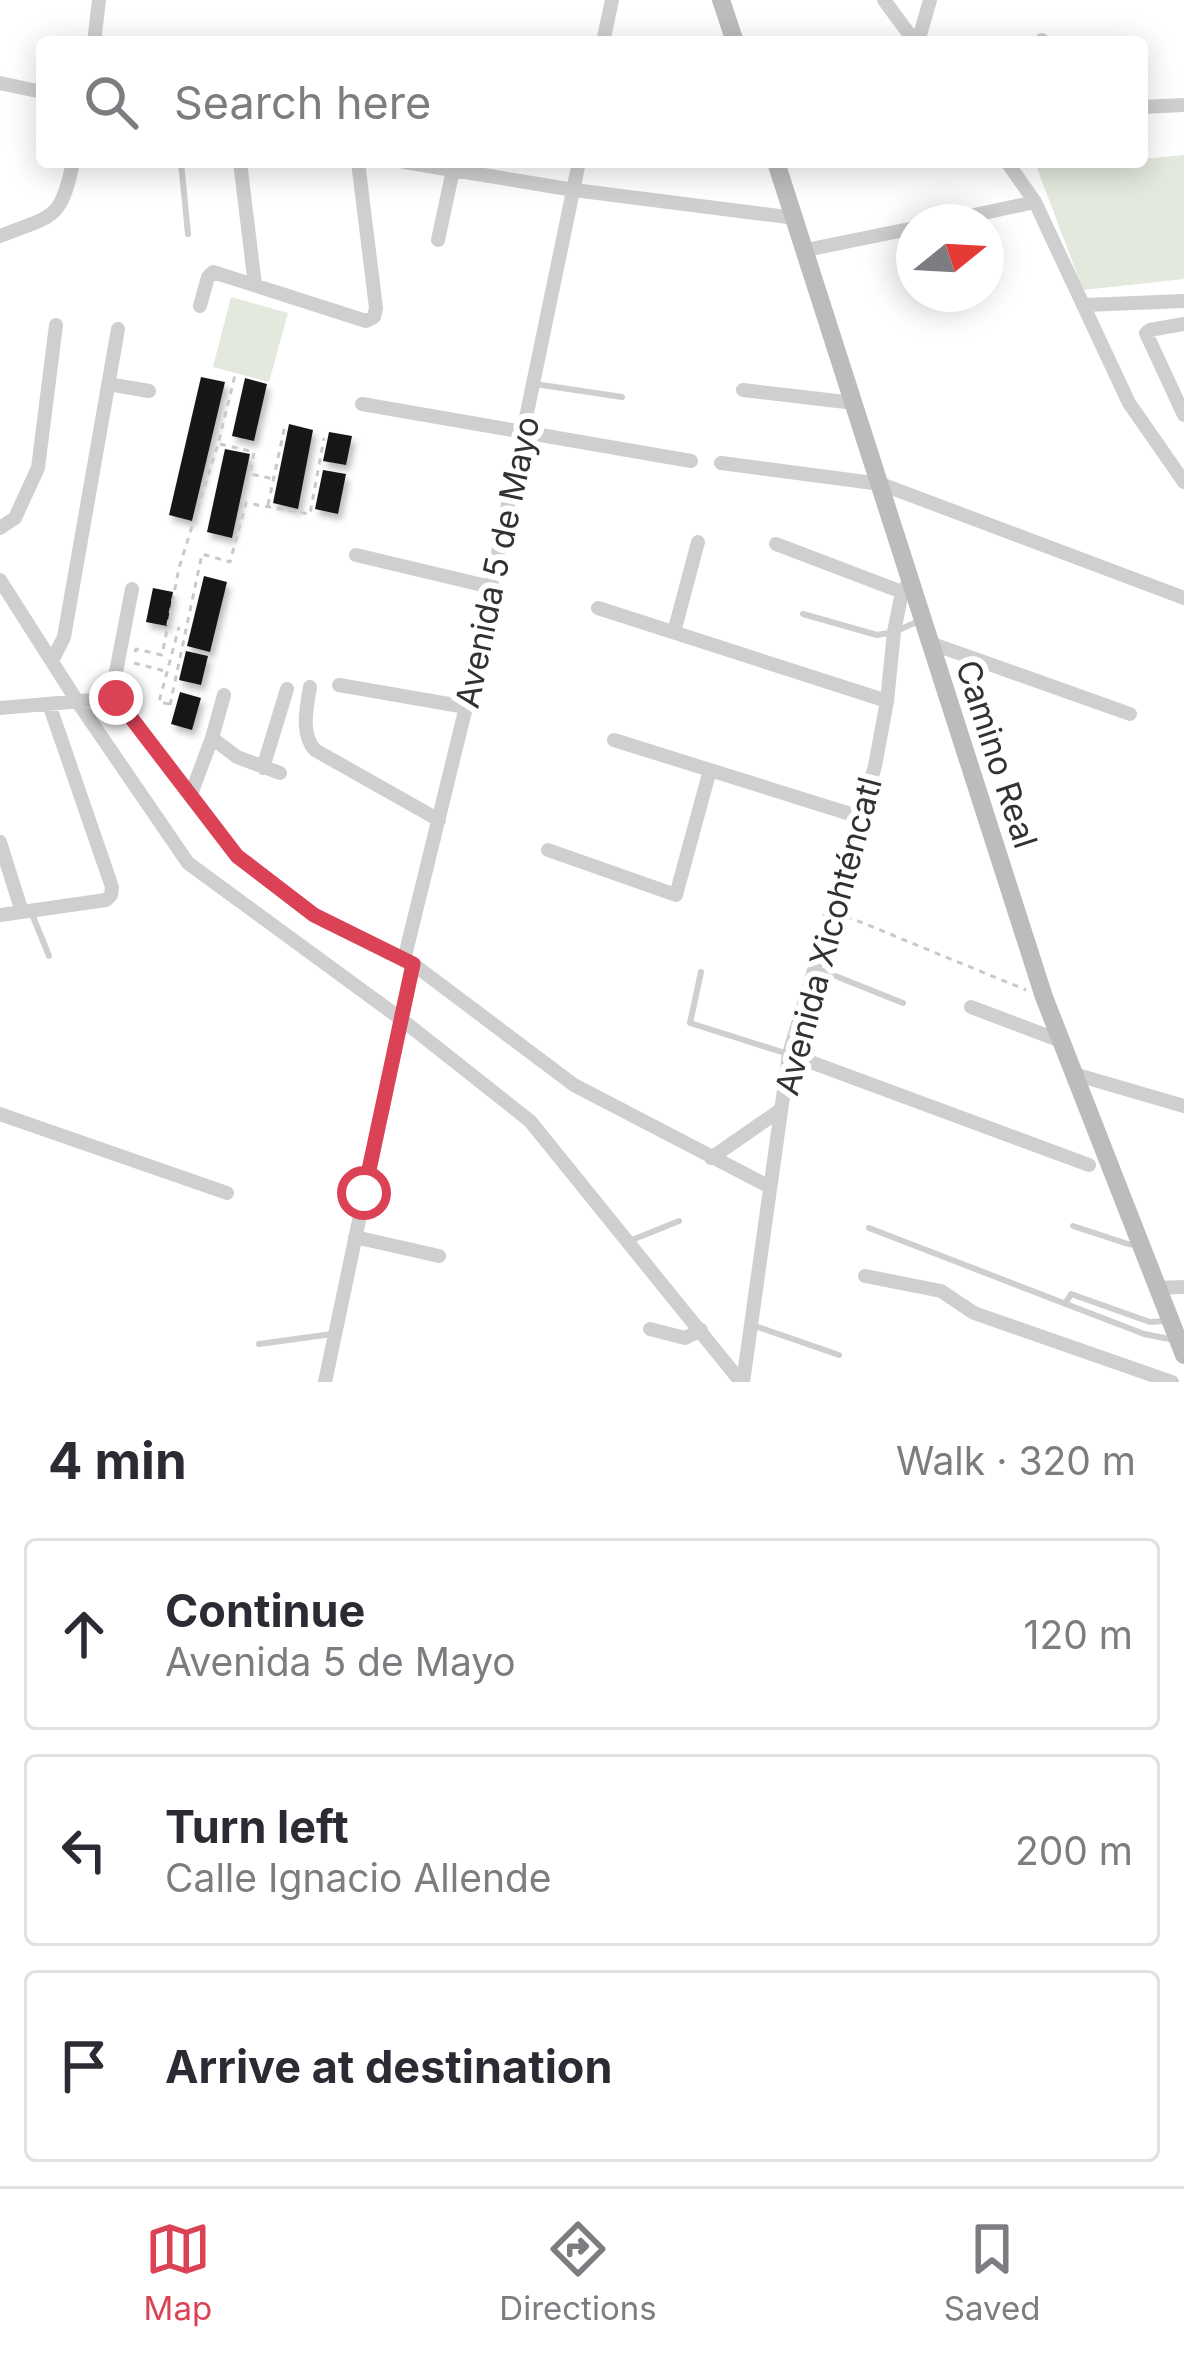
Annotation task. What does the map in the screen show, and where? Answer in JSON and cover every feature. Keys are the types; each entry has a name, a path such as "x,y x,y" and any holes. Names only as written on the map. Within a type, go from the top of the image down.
{"main road":[{"path":"722,0 734,36"},
{"name":"Camino Real","path":"778,168 881,484 906,587 930,643 1044,997 1181,1348"}],"street":[{"path":"605,36 612,0"},
{"path":"884,0 912,36"},
{"path":"919,36 930,0"},
{"path":"94,36 96,1"},
{"path":"0,83 36,91"},
{"path":"1148,107 1184,105"},
{"path":"0,236 59,209 72,168"},
{"path":"241,168 254,286"},
{"path":"200,306 213,272 366,321 374,317 359,168"},
{"path":"441,168 795,218"},
{"name":"Avenida 5 de Mayo","path":"325,1382 408,962 578,168"},
{"path":"1011,168 1035,202 1129,403 1184,482"},
{"path":"438,240 453,170"},
{"path":"1004,209 1035,202"},
{"path":"806,250 896,232"},
{"path":"1085,305 1184,301"},
{"path":"1161,302 1176,326 1146,333 1184,415"},
{"path":"0,528 14,518 38,468 56,325"},
{"path":"52,661 64,637 118,329"},
{"path":"1164,374 1184,366"},
{"path":"108,384 149,392"},
{"path":"742,390 854,404"},
{"path":"362,404 692,461"},
{"path":"722,463 881,484 1184,598"},
{"path":"674,632 698,542"},
{"path":"776,544 906,587"},
{"path":"356,555 491,587"},
{"path":"0,580 188,863 530,1121 742,1382"},
{"name":"Avenida Xicohténcatl","path":"742,1382 789,1054 874,766 894,632 906,587"},
{"path":"111,698 132,589"},
{"path":"598,608 886,701"},
{"path":"930,643 1130,714"},
{"path":"339,685 466,707"},
{"path":"310,687 306,735 315,750 439,820"},
{"path":"263,768 287,689"},
{"path":"191,794 224,695"},
{"path":"0,708 116,698 237,856 314,915 408,962 574,1085 768,1186"},
{"path":"0,915 106,900 111,895 49,704"},
{"path":"212,738 237,757 280,773"},
{"path":"614,740 860,817"},
{"path":"548,850 676,896 710,770"},
{"path":"0,842 27,911"},
{"path":"971,1006 1061,1041"},
{"path":"789,1054 1089,1165"},
{"path":"1074,1074 1184,1106"},
{"path":"711,1158 779,1111"},
{"path":"0,1114 226,1193"},
{"path":"355,1237 439,1256"},
{"path":"865,1276 941,1291 974,1313 1172,1382"},
{"path":"1157,1288 1184,1287"},
{"path":"650,1329 686,1338 701,1330"}],"lane":[{"path":"182,168 188,234"},
{"path":"535,384 622,397"},
{"path":"803,614 878,635 922,620"},
{"path":"27,911 50,956"},
{"path":"814,968 903,1003"},
{"path":"701,972 690,1023 789,1054"},
{"path":"628,1241 680,1221"},
{"path":"1073,1226 1141,1245"},
{"path":"869,1228 1181,1348"},
{"path":"1066,1304 1071,1294 1150,1322 1170,1321"},
{"path":"750,1325 839,1355"},
{"path":"259,1344 334,1334"}],"path":[{"path":"167,671 132,663 136,649 162,655 179,568 235,375"},
{"path":"268,506 285,425"},
{"path":"179,627 159,702 170,705 202,554 230,562 246,502 310,514 325,438"},
{"path":"218,444 254,452 250,474 274,479"},
{"path":"169,625 187,629"},
{"path":"833,911 1044,997"}],"shaded area":[{"path":"1184,155 1184,279 1083,290 1037,168 1148,168 1148,158"},
{"path":"231,297 288,313 269,382 213,367"}],"building":[{"path":"201,377 225,382 192,521 169,515"},
{"path":"245,378 267,384 254,441 232,436"},
{"path":"289,424 313,430 298,509 273,503"},
{"path":"329,432 352,436 346,465 323,461"},
{"path":"225,449 250,454 232,538 207,532"},
{"path":"323,470 346,474 338,514 315,509"},
{"path":"204,576 227,582 210,652 187,646"},
{"path":"153,588 173,592 167,626 146,622"},
{"path":"186,651 208,656 201,685 179,680"},
{"path":"180,692 201,698 192,730 171,724"}],"route":[{"path":"116,698 237,856 314,915 413,964 364,1193"}]}
